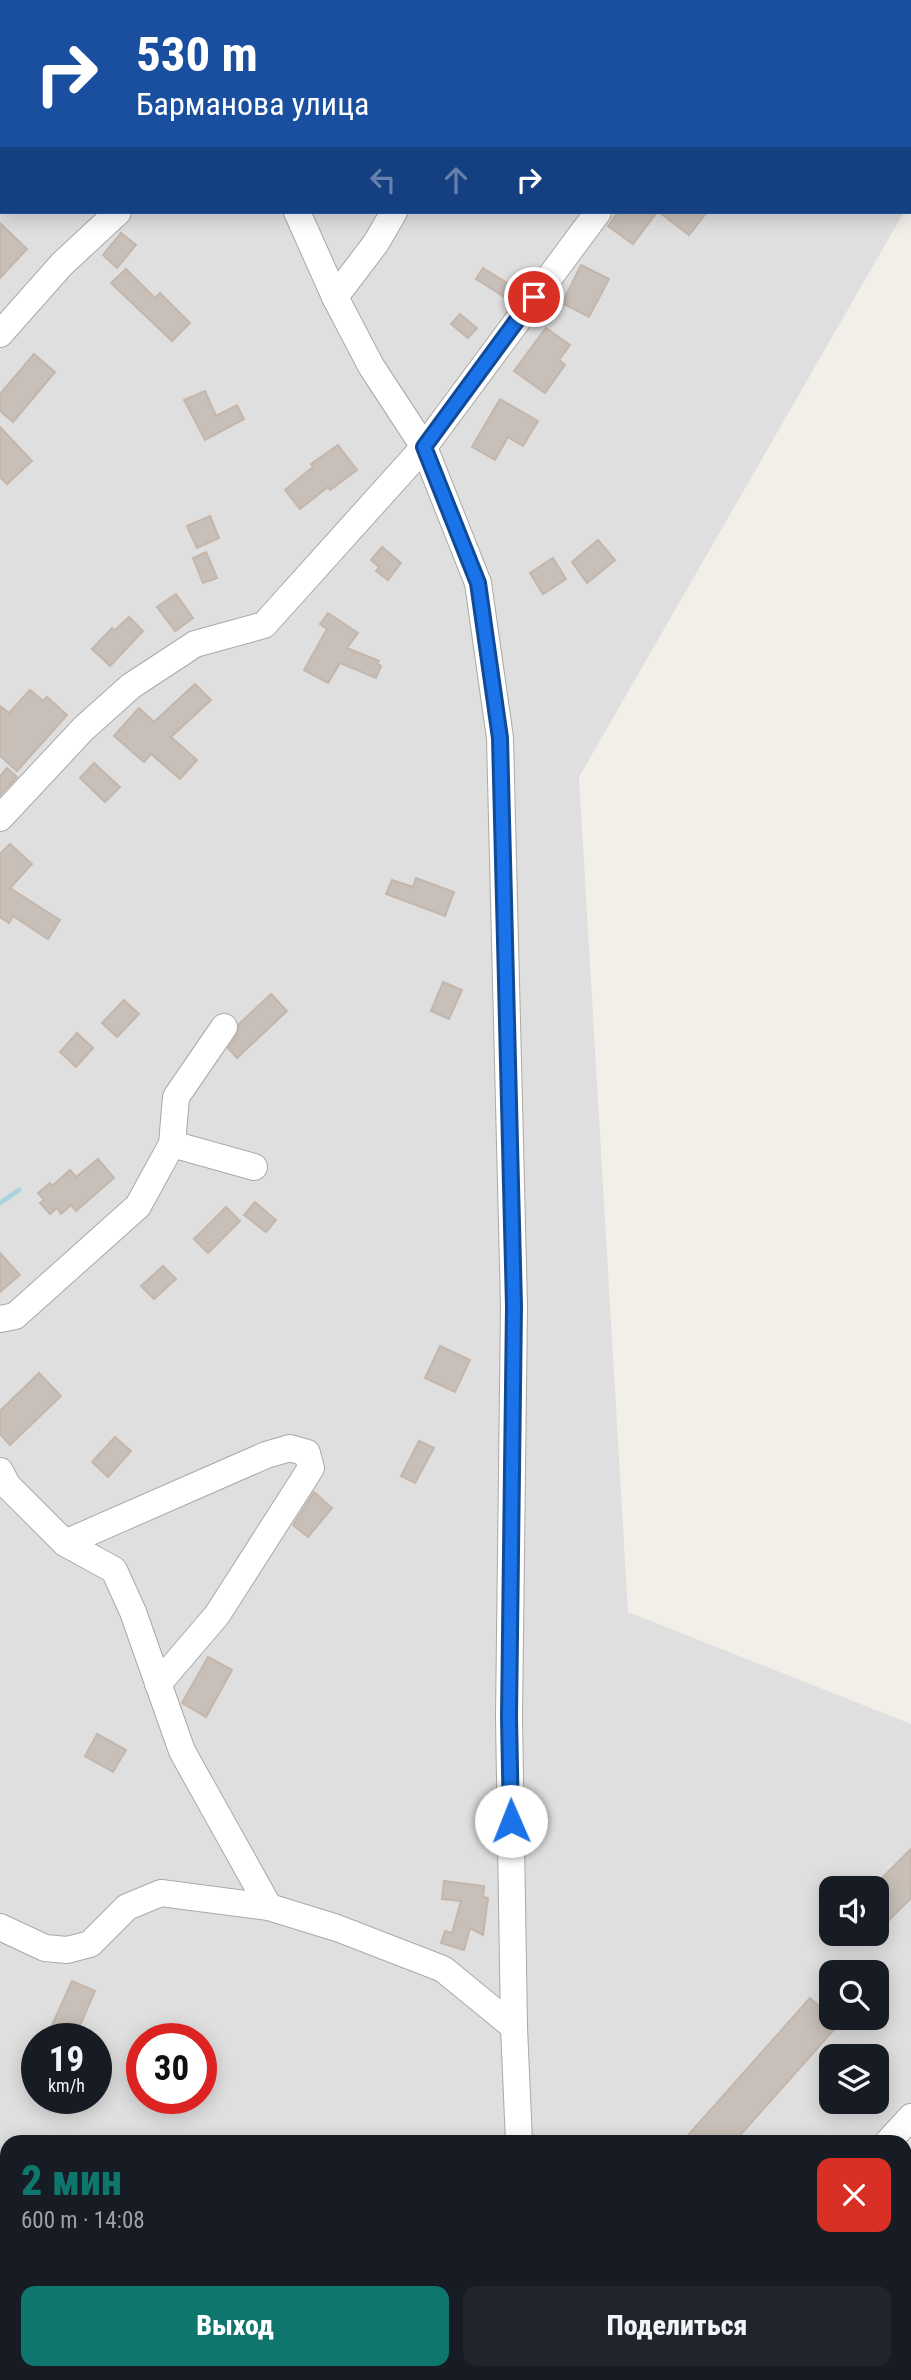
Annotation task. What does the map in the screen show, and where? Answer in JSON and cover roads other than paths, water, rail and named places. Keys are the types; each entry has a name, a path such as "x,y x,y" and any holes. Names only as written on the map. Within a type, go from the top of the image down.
{"street":[{"path":"0,334 62,264 116,214"},
{"path":"298,214 335,297 372,366 424,447 478,583 500,738 514,1306 509,1717 514,2027 519,2135"},
{"path":"335,297 376,243 393,214"},
{"path":"0,818 83,729 131,686 195,644 264,625 424,447 597,214"},
{"path":"0,1319 15,1316 138,1206 172,1144 176,1097 224,1027"},
{"path":"172,1144 254,1167"},
{"path":"65,1543 266,1454 290,1448 307,1453 311,1468 218,1615 158,1684"},
{"path":"0,1471 8,1486 65,1543 114,1570 133,1612 182,1751 269,1907"},
{"path":"0,1927 45,1948 67,1950 90,1944 127,1907 161,1893 269,1907 337,1928 443,1969 514,2027"},
{"path":"894,2135 911,2117"}],"waterway":[{"path":"0,1203 19,1190"}]}
